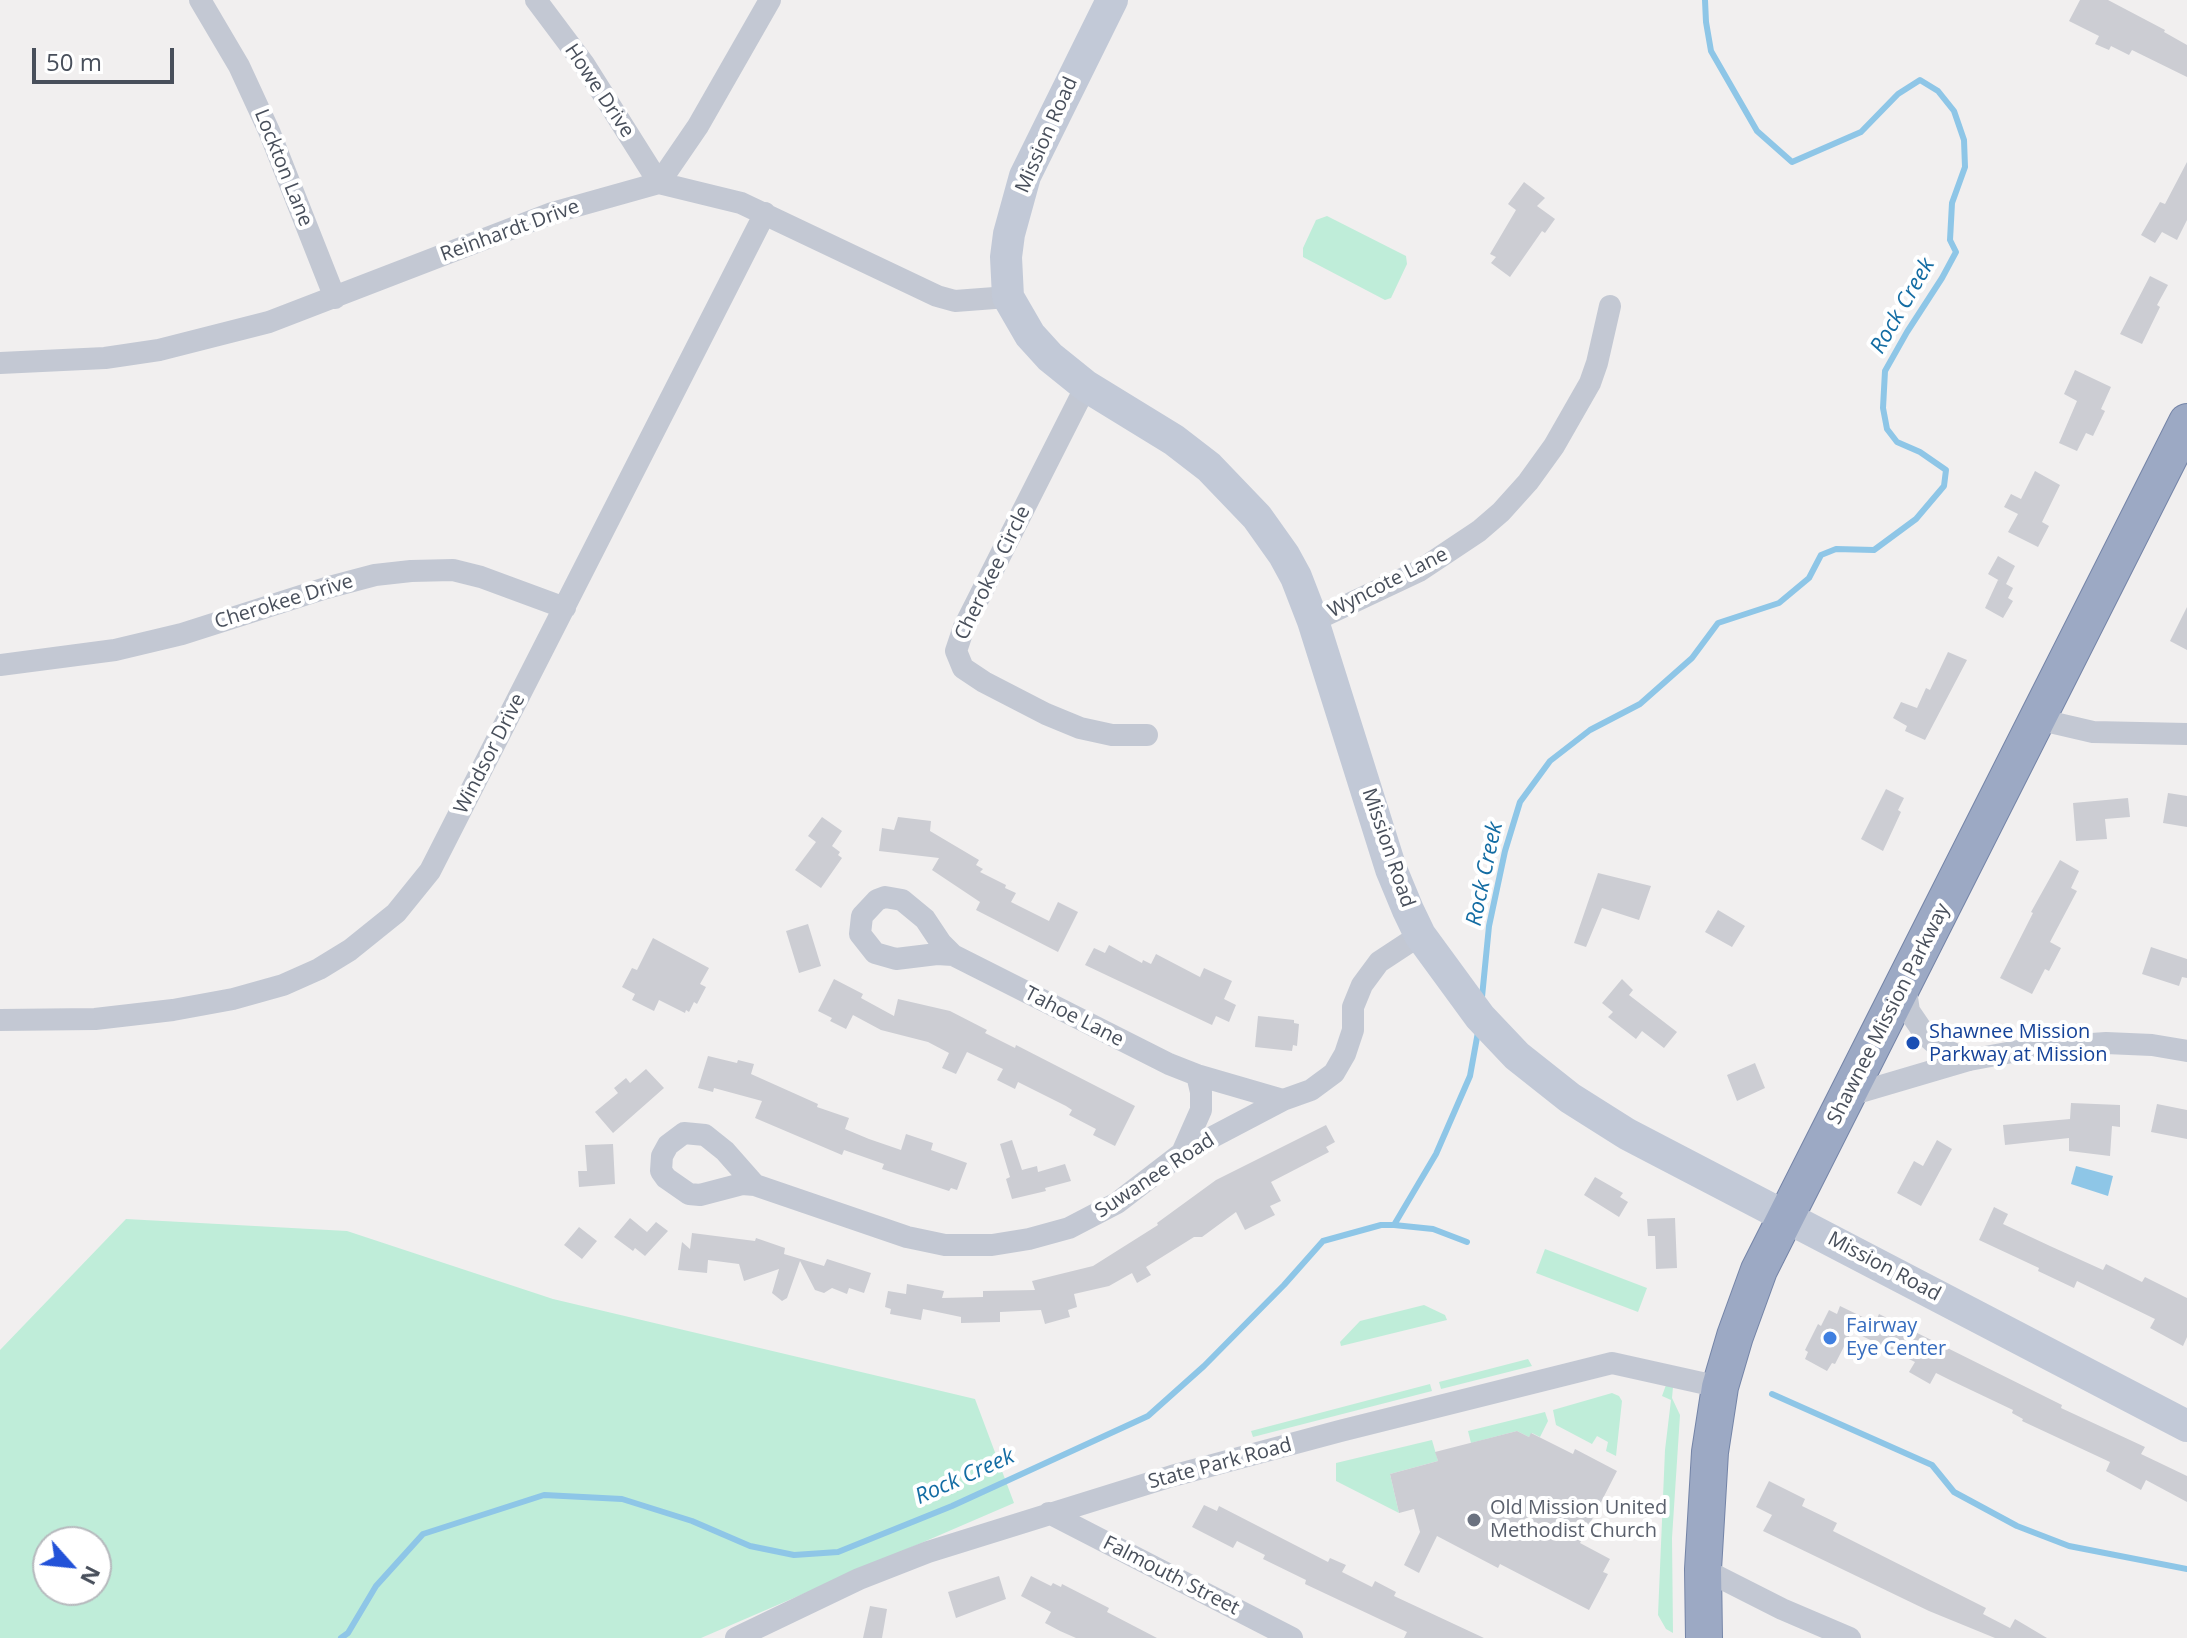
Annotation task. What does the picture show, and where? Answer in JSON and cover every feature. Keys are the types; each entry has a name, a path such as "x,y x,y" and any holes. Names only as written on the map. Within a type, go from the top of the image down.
{"highway":[{"name":"Shawnee Mission Parkway","path":"1704,1638 1703,1569 1710,1452 1720,1387 1759,1270 2187,422"}],"main road":[{"name":"Mission Road","path":"1112,0 1025,176 1009,234 1006,257 1008,297 1030,335 1050,357 1086,386 1174,440 1209,467 1239,496 1284,555 1313,621 1391,869 1425,942 1480,1017 1531,1067 1570,1098 1627,1134 2187,1426"}],"street":[{"name":"Lockton Lane","path":"200,0 239,66 269,131 335,298"},
{"name":"Howe Drive","path":"536,0 584,64 659,183"},
{"path":"659,183 698,126 770,0"},
{"name":"Reinhardt Drive","path":"0,363 105,358 159,350 269,322 552,213 659,183 741,203 937,296 955,301 1008,297"},
{"name":"Windsor Drive","path":"0,1020 95,1019 233,999 283,985 319,969 350,950 396,913 430,871 765,213"},
{"name":"Wyncote Lane","path":"1313,621 1431,563 1479,531 1501,512 1554,446 1590,383 1610,306"},
{"name":"Cherokee Circle","path":"1086,386 964,627 956,651 963,668 1046,714 1080,728 1112,735 1147,735"},
{"name":"Cherokee Drive","path":"0,665 115,650 182,634 326,588 375,575 411,571 453,570 565,608"},
{"path":"2037,719 2093,732 2187,734"},
{"name":"Suwanee Road","path":"755,1185 907,1237 945,1245 992,1245 1029,1239 1090,1219 1117,1203 1182,1153 1283,1100 1311,1090 1334,1073 1353,1030 1353,1007 1362,985 1379,962 1425,942"},
{"name":"Tahoe Lane","path":"953,955 1143,1052 1197,1075 1283,1100"},
{"path":"1905,982 1909,1011 1926,1036 1940,1048 1969,1060"},
{"path":"1847,1096 1969,1060 2034,1048 2106,1043 2152,1045 2187,1051"},
{"path":"1182,1153 1201,1110 1197,1075"},
{"name":"State Park Road","path":"736,1638 859,1579 928,1552 1172,1476 1340,1431 1612,1363 1720,1387"},
{"name":"Falmouth Street","path":"1049,1513 1292,1638"},
{"path":"1703,1569 1782,1609 1850,1638"}],"green space":[{"path":"1327,216 1406,256 1407,264 1391,298 1385,300 1303,257 1303,248 1316,220"},
{"path":"126,1219 347,1231 553,1299 975,1399 1014,1503 701,1638 0,1638 0,1350"},
{"path":"1545,1249 1647,1288 1638,1312 1536,1273"},
{"path":"1424,1305 1445,1315 1447,1320 1341,1346 1340,1342 1360,1321"},
{"path":"1528,1359 1532,1366 1441,1389 1439,1382"},
{"path":"1430,1384 1432,1391 1253,1437 1251,1431"},
{"path":"1666,1385 1673,1387 1672,1398 1680,1415 1672,1538 1673,1633 1666,1629 1658,1615 1665,1450 1671,1400 1662,1396"},
{"path":"1612,1393 1622,1401 1616,1456 1606,1451 1608,1442 1597,1436 1592,1444 1556,1425 1553,1410"},
{"path":"1545,1412 1548,1421 1540,1437 1532,1433 1529,1437 1517,1431 1471,1443 1468,1431"},
{"path":"1432,1440 1438,1461 1390,1474 1399,1513 1336,1481 1336,1463"}],"water":[{"path":"2076,1166 2113,1176 2108,1196 2071,1184"}],"building":[{"path":"2080,0 2108,0 2187,45 2187,77 2132,50 2129,55 2111,46 2109,50 2095,44 2099,36 2069,21"},
{"path":"2187,162 2187,220 2177,240 2162,232 2155,243 2141,235 2160,202 2165,204"},
{"path":"1524,182 1545,198 1537,206 1555,219 1545,233 1542,231 1510,277 1491,263 1496,257 1490,254 1516,210 1508,204"},
{"path":"2150,276 2168,285 2142,344 2120,334"},
{"path":"2075,370 2111,387 2101,409 2105,411 2093,436 2086,433 2077,451 2059,443 2077,401 2064,394"},
{"path":"2035,471 2060,485 2042,522 2049,526 2038,547 2008,532 2018,514 2004,507 2011,494 2021,499"},
{"path":"1998,556 2015,566 2006,584 2013,588 2008,598 2013,601 2003,618 1985,608 2000,581 1988,574"},
{"path":"2187,607 2187,650 2170,641"},
{"path":"1948,652 1967,660 1925,740 1905,731 1907,726 1893,718 1901,702 1917,708 1926,688 1930,690"},
{"path":"1886,789 1904,798 1883,851 1861,839"},
{"path":"2168,793 2187,796 2187,827 2163,823"},
{"path":"2128,798 2130,817 2105,819 2107,839 2076,841 2073,803"},
{"path":"822,817 842,831 832,846 842,858 821,888 795,870 816,842 808,836"},
{"path":"898,817 931,821 930,831 979,860 976,865 983,869 980,872 1016,893 1011,902 1049,921 1058,902 1078,912 1058,952 976,910 980,902 932,870 939,858 879,851 882,828 894,830"},
{"path":"2060,860 2079,871 2071,888 2077,891 2050,942 2061,948 2032,994 2000,978"},
{"path":"1598,873 1651,886 1639,920 1602,908 1586,947 1574,943"},
{"path":"1718,910 1745,926 1732,947 1705,932"},
{"path":"808,924 821,966 799,973 786,931"},
{"path":"653,938 709,968 700,984 706,987 689,1012 686,1010 685,1013 659,1000 654,1011 632,1000 635,994 622,987 632,968 637,970"},
{"path":"1109,945 1142,963 1143,960 1151,964 1156,954 1200,977 1204,968 1232,981 1224,999 1236,1005 1229,1022 1216,1016 1212,1025 1085,965 1094,948 1105,953"},
{"path":"2151,947 2187,959 2187,978 2182,977 2179,986 2142,974"},
{"path":"834,979 863,994 861,998 894,1016 898,999 950,1011 987,1030 985,1033 1015,1048 1016,1045 1135,1106 1115,1146 1093,1135 1096,1129 1069,1115 1072,1110 1066,1106 1018,1082 1015,1089 997,1080 1003,1069 967,1052 956,1074 942,1068 949,1053 928,1042 881,1030 853,1015 846,1029 830,1021 832,1018 818,1011"},
{"path":"1622,979 1633,990 1629,995 1677,1032 1664,1048 1642,1031 1636,1039 1608,1017 1613,1012 1602,1003"},
{"path":"1258,1016 1294,1020 1299,1024 1297,1046 1293,1045 1292,1051 1255,1047"},
{"path":"708,1056 754,1064 751,1074 818,1104 817,1107 849,1118 845,1129 869,1139 901,1150 906,1134 933,1143 931,1150 967,1163 957,1190 951,1188 949,1191 882,1169 884,1164 844,1150 842,1155 755,1118 762,1101 714,1088 713,1092 698,1088"},
{"path":"1755,1063 1765,1088 1737,1101 1727,1075"},
{"path":"646,1069 664,1088 613,1133 595,1112 618,1093 614,1088 626,1078 630,1083"},
{"path":"2071,1103 2120,1105 2120,1127 2112,1126 2110,1156 2069,1151 2069,1138 2005,1145 2003,1125 2070,1119"},
{"path":"2157,1104 2187,1110 2187,1139 2151,1132"},
{"path":"1326,1125 1335,1142 1326,1147 1329,1152 1271,1182 1281,1201 1270,1206 1275,1215 1245,1230 1236,1212 1202,1237 1194,1237 1146,1267 1151,1275 1137,1283 1132,1273 1109,1286 1074,1294 1077,1307 1068,1310 1070,1317 1045,1324 1041,1310 1000,1312 1000,1322 961,1323 961,1317 923,1309 921,1320 890,1314 891,1309 885,1307 888,1291 906,1294 907,1284 944,1291 942,1298 983,1297 983,1291 1035,1290 1032,1281 1093,1266 1158,1225 1216,1180"},
{"path":"1012,1140 1022,1170 1037,1166 1038,1172 1065,1164 1071,1181 1012,1199 1006,1179 1010,1177 1000,1144"},
{"path":"1937,1140 1952,1149 1921,1206 1897,1193 1914,1161 1923,1166"},
{"path":"613,1144 615,1184 579,1187 578,1171 587,1171 585,1145"},
{"path":"1595,1177 1623,1193 1620,1197 1628,1202 1619,1217 1584,1195"},
{"path":"1994,1207 2008,1214 2003,1224 2103,1270 2106,1264 2142,1282 2145,1277 2187,1298 2187,1337 2183,1346 2150,1328 2155,1319 2077,1281 2074,1288 1979,1240"},
{"path":"630,1218 647,1232 656,1222 668,1231 645,1256 614,1237"},
{"path":"1675,1218 1677,1268 1656,1269 1655,1236 1648,1236 1647,1219"},
{"path":"579,1227 597,1241 582,1259 564,1245"},
{"path":"692,1233 755,1241 756,1238 785,1248 784,1254 824,1266 827,1259 871,1273 864,1293 849,1288 847,1294 832,1288 824,1293 815,1290 800,1261 787,1298 782,1301 772,1293 779,1269 744,1281 739,1264 708,1260 707,1273 678,1270 682,1242 690,1249"},
{"path":"1840,1306 1875,1323 1879,1314 2062,1405 2061,1408 2145,1447 2141,1454 2187,1476 2187,1502 2146,1480 2141,1490 2106,1471 2110,1462 2022,1421 2012,1413 2013,1410 1936,1373 1930,1384 1909,1372 1915,1362 1852,1331 1835,1364 1832,1363 1827,1371 1805,1359 1808,1352 1805,1350 1818,1324 1821,1326 1829,1310 1837,1314"},
{"name":"Old Mission United Methodist Church","path":"1517,1431 1529,1437 1531,1433 1573,1454 1575,1449 1617,1471 1580,1543 1610,1559 1603,1572 1608,1574 1589,1610 1500,1564 1498,1568 1437,1536 1419,1573 1404,1565 1420,1532 1414,1509 1399,1513 1390,1474 1438,1461 1435,1452"},
{"path":"1769,1481 1805,1499 1802,1506 1837,1523 1833,1531 1986,1608 1983,1614 2010,1628 2015,1619 2047,1638 1995,1638 1929,1611 1763,1531 1772,1515 1756,1507"},
{"path":"1204,1505 1217,1511 1219,1506 1328,1562 1330,1558 1346,1565 1342,1572 1372,1587 1375,1581 1396,1592 1394,1596 1484,1638 1404,1638 1407,1632 1305,1584 1306,1580 1263,1559 1265,1555 1237,1541 1233,1548 1192,1527"},
{"path":"999,1576 1006,1599 956,1618 948,1592"},
{"path":"1031,1576 1051,1586 1053,1583 1061,1587 1062,1584 1157,1638 1076,1638 1060,1631 1045,1623 1051,1612 1021,1596"},
{"path":"870,1606 887,1609 882,1638 863,1638"}],"waterway":[{"name":"Rock Creek","path":"1482,997 1489,926 1505,851 1520,802 1550,761 1590,730 1640,704 1692,658 1718,623 1779,603 1809,578 1821,555 1836,549 1874,550 1916,519 1944,486 1946,470 1920,452 1897,442 1887,429 1883,408 1885,371 1956,252 1950,240 1952,203 1965,167 1964,140 1954,111 1938,91 1920,80 1898,94 1861,132 1792,162 1757,131 1711,51 1705,0"},
{"name":"Rock Creek","path":"341,1638 348,1633 376,1586 423,1534 544,1495 622,1499 692,1521 750,1546 794,1555 838,1552 952,1506 1148,1416 1204,1366 1323,1241 1381,1225 1394,1225 1436,1154 1470,1076 1478,1032"},
{"path":"1394,1225 1433,1229 1467,1242"},
{"path":"1772,1394 1932,1465 1954,1492 2017,1526 2069,1546 2187,1569"}],"place":[{"name":"Shawnee Mission Parkway at Mission","path":"1913,1043"},
{"name":"Fairway Eye Center","path":"1830,1338"},
{"name":"Old Mission United Methodist Church","path":"1474,1520"}]}
